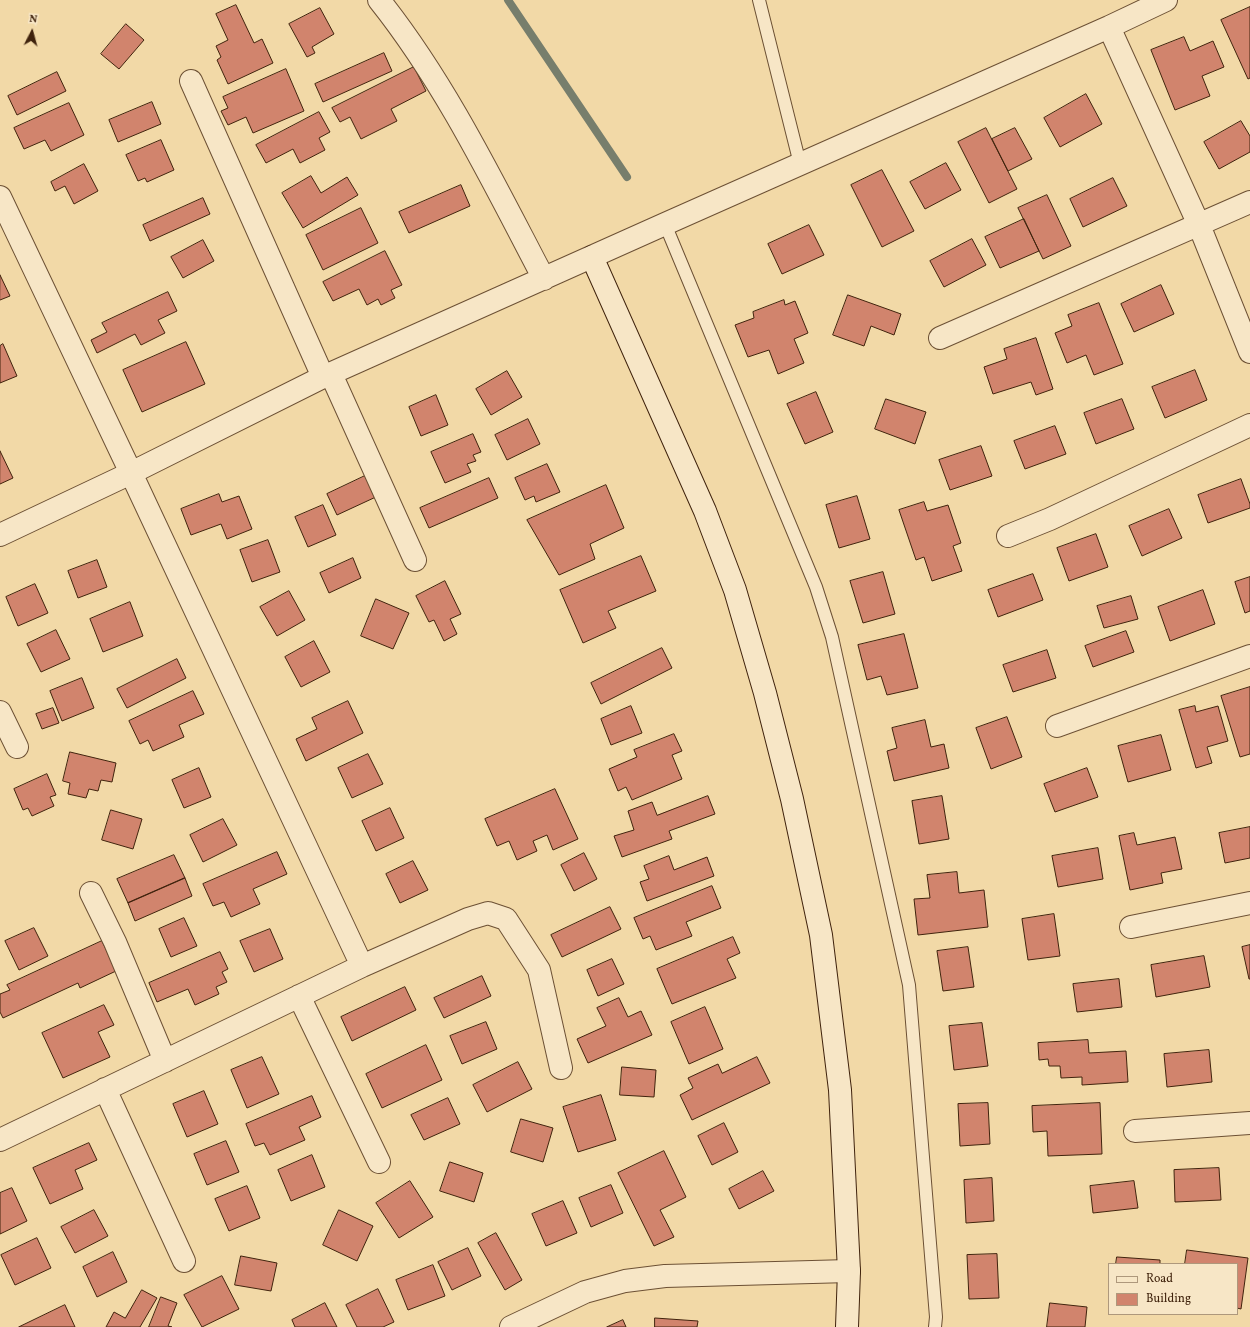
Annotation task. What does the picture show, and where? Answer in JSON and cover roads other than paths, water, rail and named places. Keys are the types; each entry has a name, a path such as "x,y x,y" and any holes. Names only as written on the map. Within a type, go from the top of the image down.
{"street":[{"path":"379,0 403,30 469,135 544,279"},
{"path":"0,535 131,473 327,376 1109,27 1166,0"},
{"path":"1109,27 1199,225 1250,352"},
{"path":"191,81 327,376 415,560"},
{"path":"0,197 362,966"},
{"path":"940,338 1250,202"},
{"path":"592,257 705,511 735,590 765,692 792,799 821,935 840,1090 849,1271 847,1327"},
{"path":"1008,536 1250,425"},
{"path":"1057,726 1250,656"},
{"path":"0,712 17,747"},
{"path":"91,892 115,942 165,1061"},
{"path":"1131,927 1250,903"},
{"path":"0,1140 362,966 468,919 488,913 506,919 539,970 561,1068"},
{"path":"299,996 379,1162"},
{"path":"105,1089 184,1261"},
{"path":"1135,1131 1250,1123"},
{"path":"511,1327 585,1292 625,1280 666,1276 849,1271"}],"lane":[{"path":"759,0 800,164"},
{"path":"665,224 816,587 832,637 909,985 936,1317 935,1327"}],"waterway":[{"path":"508,0 627,177"}]}
